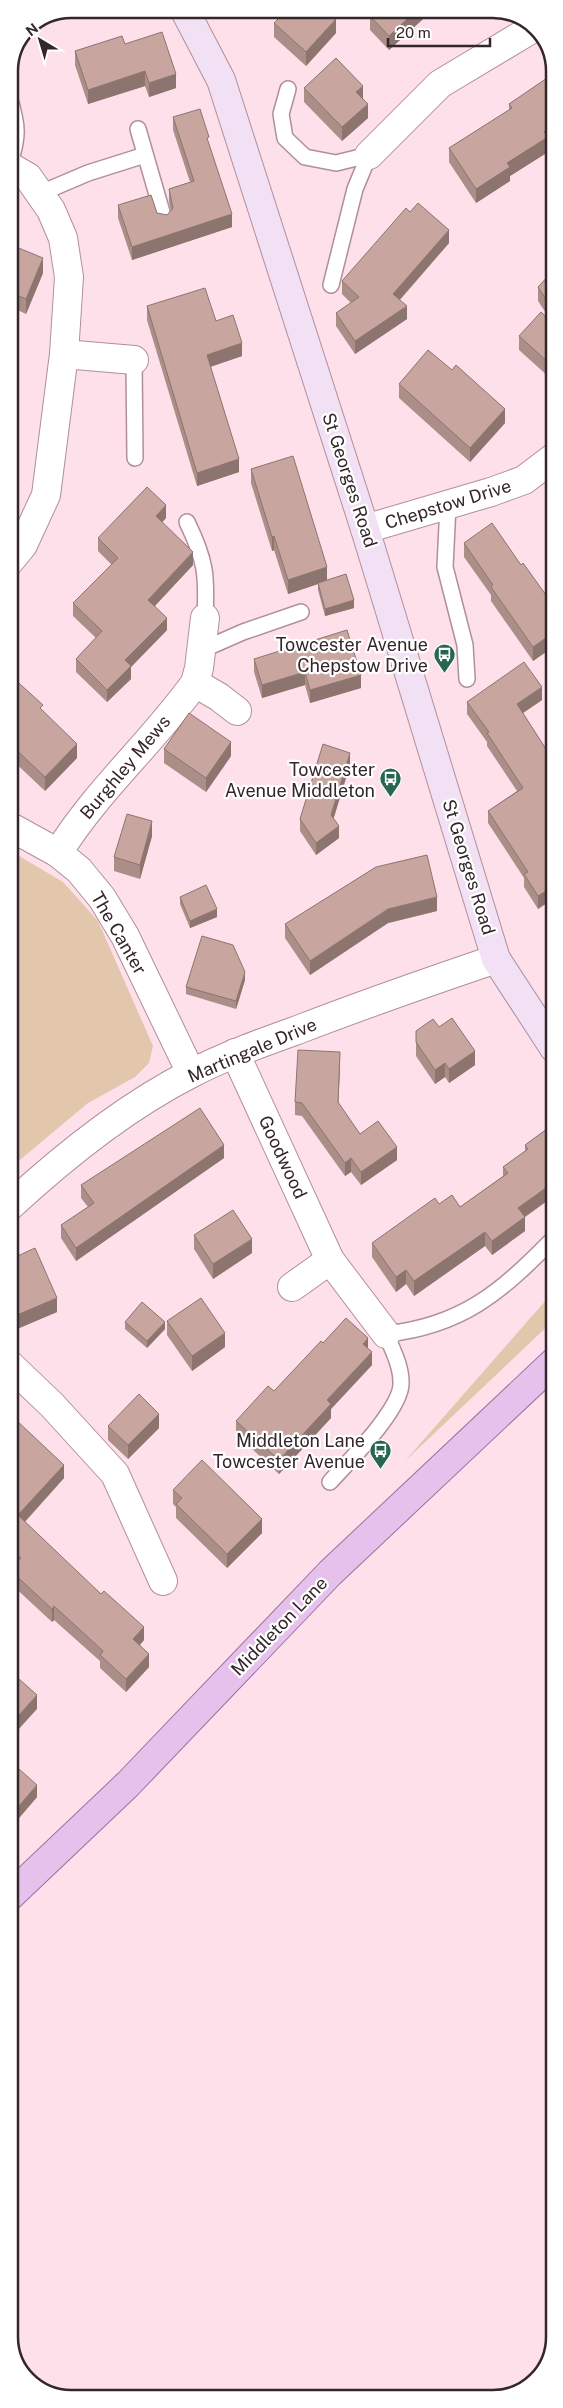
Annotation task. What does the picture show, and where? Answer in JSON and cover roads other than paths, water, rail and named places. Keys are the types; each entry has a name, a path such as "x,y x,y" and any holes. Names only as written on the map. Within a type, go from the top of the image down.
{"main road":[{"name":"Middleton Lane","path":"18,1888 128,1784 330,1574 546,1370"}],"street":[{"name":"St Georges Road","path":"189,18 221,80 365,529 496,959 546,1036"},
{"path":"369,155 440,84 528,31"},
{"path":"18,171 28,177 41,193 51,210 63,238 68,277 64,354 46,495 23,545 18,551"},
{"path":"64,354 134,360"},
{"name":"Chepstow Drive","path":"365,529 448,505 524,480 546,463"},
{"name":"Burghley Mews","path":"58,853 75,826 102,790 195,684 202,650 205,618"},
{"path":"195,684 219,697 237,711"},
{"name":"The Canter","path":"18,831 58,853 80,870 102,898 125,936 190,1073"},
{"name":"Martingale Drive","path":"18,1199 48,1172 117,1118 190,1073 235,1053 496,959"},
{"name":"Goodwood","path":"235,1053 330,1260 386,1334"},
{"path":"292,1287 330,1260"},
{"path":"18,1373 52,1405 115,1474 163,1581"}],"lane":[{"path":"288,88 281,114 285,138 305,157 336,163 369,155"},
{"path":"138,129 164,219"},
{"path":"41,193 88,172 145,155"},
{"path":"331,285 355,189 369,155"},
{"path":"134,360 135,458"},
{"path":"448,505 446,567 465,645 467,679"},
{"path":"187,522 201,551 207,581 205,618"},
{"path":"202,650 243,632 302,612"},
{"path":"330,1482 366,1442 396,1402 402,1384 399,1368 386,1334 416,1330 452,1317 486,1300 518,1275 546,1248"}],"place":[{"name":"Towcester Avenue Chepstow Drive","path":"444,673"},
{"name":"Towcester Avenue Middleton","path":"391,798"},
{"name":"Middleton Lane Towcester Avenue","path":"381,1469"}]}
